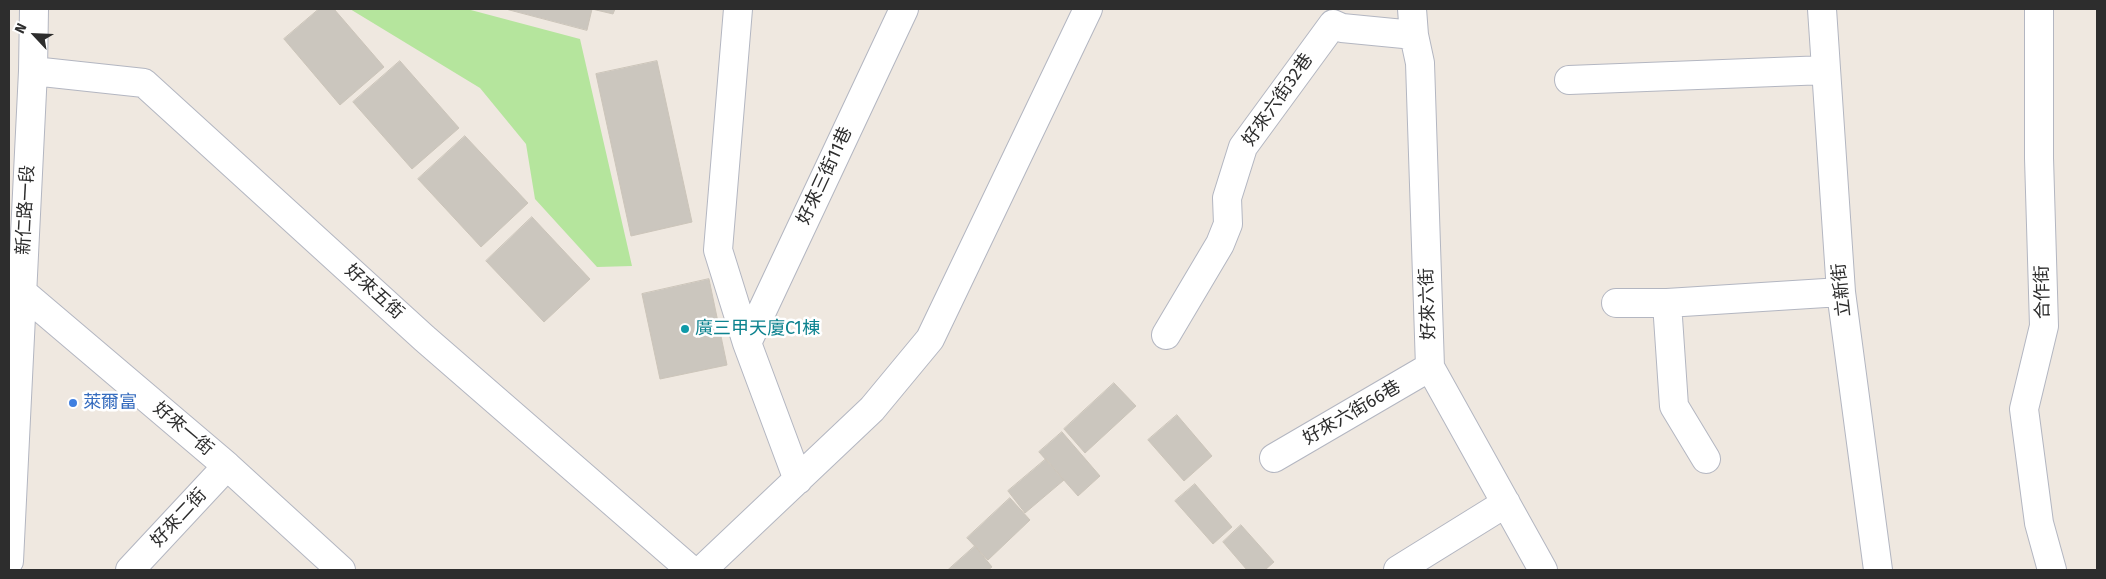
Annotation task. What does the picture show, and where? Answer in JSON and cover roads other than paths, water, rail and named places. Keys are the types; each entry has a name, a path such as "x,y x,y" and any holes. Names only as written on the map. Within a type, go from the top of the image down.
{"street":[{"name":"新仁路一段","path":"9,560 33,71 34,9"},
{"path":"738,9 718,250 746,344 798,480"},
{"name":"好來三街11巷","path":"746,344 904,9"},
{"path":"702,570 872,409 930,339 1088,9"},
{"name":"立新街","path":"1822,9 1841,292 1878,570"},
{"name":"合作街","path":"2039,9 2039,158 2044,326 2024,409 2039,523 2052,570"},
{"name":"好來六街32巷","path":"1166,335 1220,244 1228,224 1227,198 1244,147 1333,24 1342,28 1413,22"},
{"name":"好來六街","path":"1413,22 1420,63 1430,367 1543,570"},
{"path":"1569,80 1826,70"},
{"name":"好來五街","path":"33,71 144,83 424,338 691,570"},
{"name":"好來一街","path":"22,292 227,466 341,570"},
{"path":"1616,303 1667,303 1841,292"},
{"path":"1667,303 1674,406 1706,459"},
{"name":"好來六街66巷","path":"1274,458 1430,367"},
{"name":"好來二街","path":"130,570 227,466"},
{"path":"1398,570 1506,503"}],"place":[{"name":"廣三甲天廈C1棟","path":"685,329"},
{"name":"萊爾富","path":"73,403"}]}
